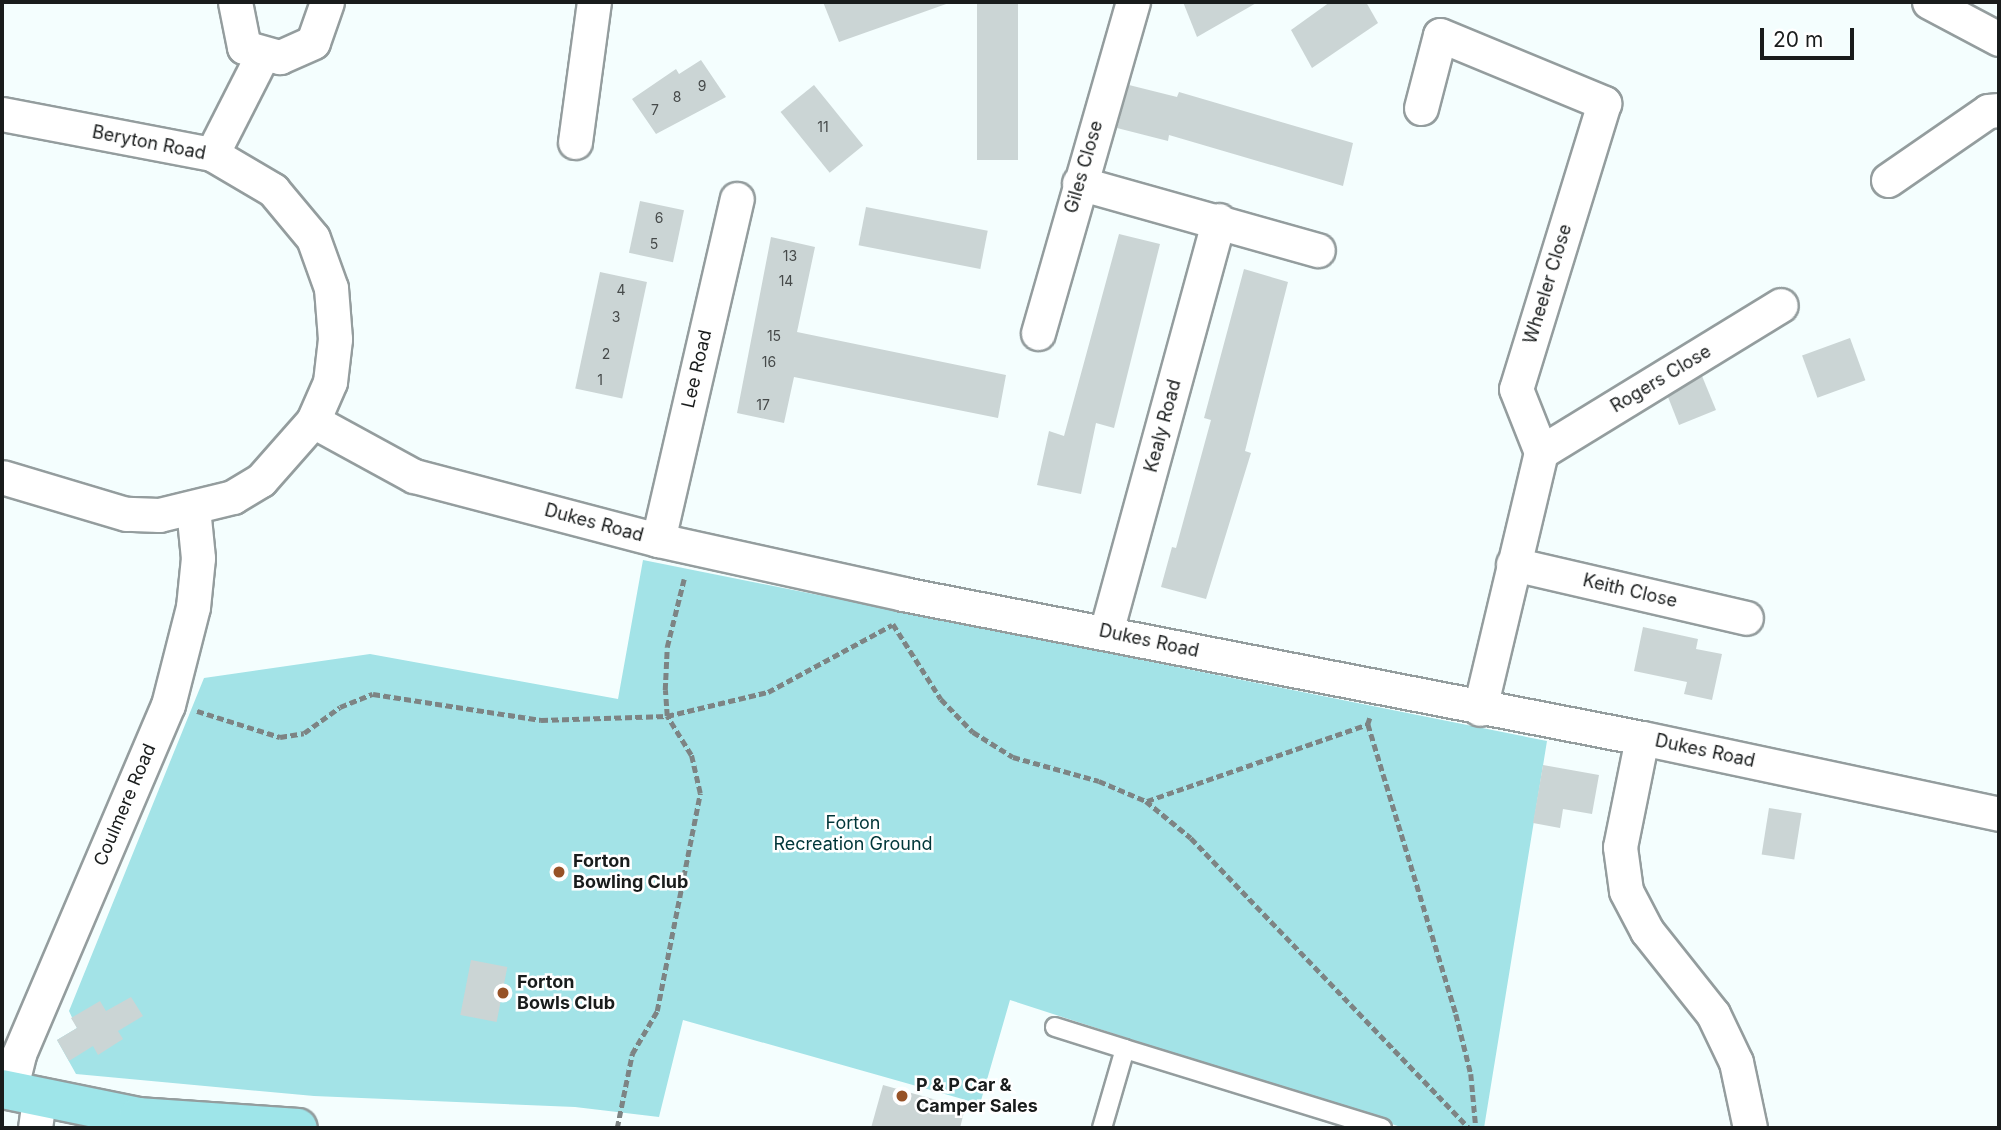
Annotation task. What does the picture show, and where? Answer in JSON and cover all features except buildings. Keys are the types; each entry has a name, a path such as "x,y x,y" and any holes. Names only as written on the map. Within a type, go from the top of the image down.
{"main road":[{"path":"21,1101 163,1120 298,1128"}],"street":[{"path":"235,2 244,47 280,57 313,42 327,2"},
{"path":"575,142 594,2"},
{"name":"Giles Close","path":"1038,333 1133,2"},
{"path":"1929,2 1999,39"},
{"name":"Wheeler Close","path":"1421,108 1440,35 1604,103 1516,389 1541,452"},
{"path":"212,154 262,54"},
{"path":"1888,180 1988,111 1999,110"},
{"name":"Beryton Road","path":"2,114 212,154 273,190 313,237 331,288 335,340 330,382 313,421 261,480 233,497 159,515 126,514 2,477"},
{"path":"1079,183 1219,220 1318,250"},
{"name":"Lee Road","path":"658,540 737,199"},
{"name":"Kealy Road","path":"1106,632 1219,220"},
{"name":"Rogers Close","path":"1541,452 1781,306"},
{"name":"Dukes Road","path":"313,421 414,476 691,547 898,610 1106,632 1378,690 1642,738 1999,814"},
{"path":"1480,709 1541,452"},
{"name":"Coulmere Road","path":"21,1101 19,1054 168,705 192,607 198,558 193,508"},
{"name":"Keith Close","path":"1513,564 1746,618"},
{"path":"1642,738 1619,847 1626,891 1647,931 1713,1014 1736,1062 1750,1128"}],"lane":[{"path":"1055,1027 1382,1128"},
{"path":"1102,1128 1125,1049"}],"path":[{"path":"617,1128 632,1054 657,1011 700,793 691,755 667,716 667,647 691,547"},
{"path":"168,705 213,714 280,737 304,733 340,707 373,694 541,720 667,716 768,692 898,610 954,715 991,745 1034,765 1099,781 1146,801 1206,853 1469,1128"},
{"path":"1378,690 1368,724 1459,1024 1471,1074 1476,1128"},
{"path":"1146,801 1368,724"}],"green space":[{"name":"Forton Recreation Ground","path":"643,560 1547,741 1484,1128 1404,1128 1010,1000 980,1104 683,1020 659,1117 575,1107 314,1096 76,1074 57,1040 77,1028 69,1011 204,678 370,654 618,699"}],"place":[{"name":"Forton Bowling Club","path":"559,872"},
{"name":"Forton Bowls Club","path":"503,993"},
{"name":"P & P Car & Camper Sales","path":"902,1096"}]}
